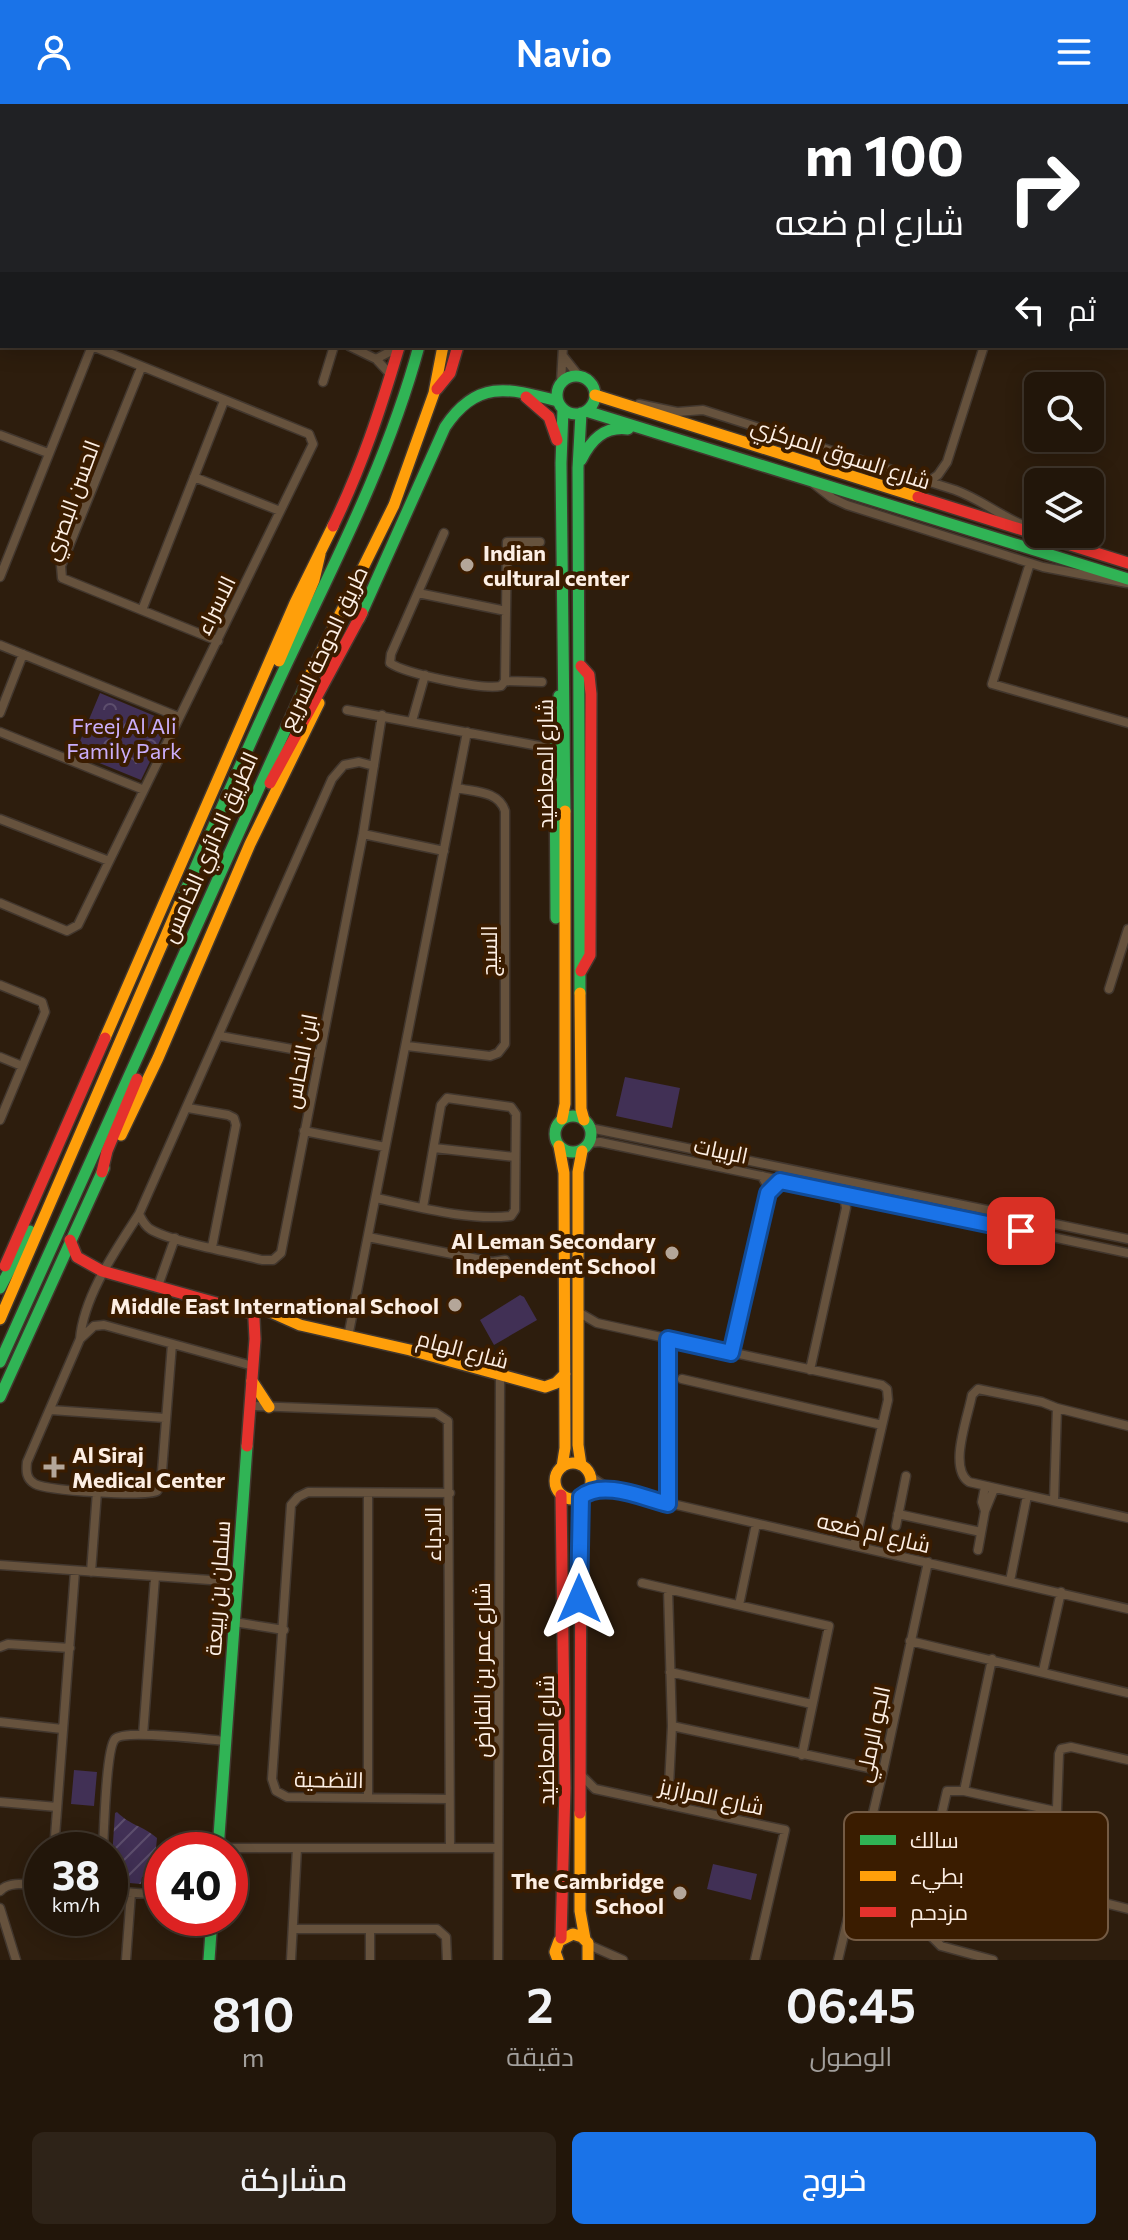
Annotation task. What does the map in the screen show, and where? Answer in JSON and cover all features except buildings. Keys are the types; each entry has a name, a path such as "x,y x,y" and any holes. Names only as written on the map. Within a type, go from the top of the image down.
{"main road":[{"name":"طريق الدوحة السريع","path":"0,1277 255,692 359,473 398,348"},
{"name":"الطريق الدائري الخامس","path":"0,1319 270,701 379,472 405,399 418,348"},
{"name":"الطريق الدائري الخامس","path":"0,1362 249,807 324,644 394,505 434,393 443,348"},
{"path":"434,393 450,373 457,348"},
{"path":"578,375 588,380 595,395 593,404 584,412 572,413 561,405 557,395 561,382 578,375"},
{"path":"516,390 549,417 561,463"},
{"name":"طريق الدوحة السريع","path":"0,1397 70,1239 158,1058 250,844 362,613 445,427 457,408 478,392 516,390 561,405"},
{"name":"شارع السوق المركزي","path":"595,395 1024,530"},
{"name":"شارع المعاضيد","path":"561,405 565,680 565,1104 562,1119"},
{"name":"شارع السوق المركزي","path":"584,412 1128,581"},
{"name":"شارع المعاضيد","path":"584,412 578,468 581,1109 587,1124"},
{"path":"578,468 587,447 607,430 622,427 670,439"},
{"name":"شارع السوق المركزي","path":"1081,548 1128,563"},
{"path":"270,701 273,677 314,580 320,554"},
{"path":"249,807 269,784 362,613"},
{"path":"580,665 589,675 591,688 590,955 581,971"},
{"path":"564,963 556,948 555,749 557,702 565,680"},
{"path":"581,839 590,851"},
{"path":"102,1172 107,1151 155,1035 155,1016"},
{"path":"573,1116 587,1124 578,1172 578,1445 581,1465 590,1476 584,1494 571,1499 557,1490 556,1478 562,1467 565,1448 565,1374 564,1173 555,1129 562,1119 573,1116"},
{"path":"0,1288 77,1146"},
{"path":"559,1146 570,1153 585,1147"},
{"path":"55,1274 70,1265 82,1263 73,1252 70,1239"},
{"name":"شارع الهام","path":"82,1263 257,1315 551,1394 565,1406"},
{"name":"سلمان بن ربيعة","path":"220,1832 257,1315"},
{"name":"شارع الهام","path":"348,1337 362,1338 545,1387 556,1383 565,1374"},
{"path":"252,1381 269,1407"},
{"path":"562,1467 581,1465"},
{"name":"شارع المعاضيد","path":"584,1494 579,1536 580,1924 587,1942 588,1960"},
{"name":"شارع المعاضيد","path":"558,1960 556,1948 561,1938 565,1788 561,1495"},
{"path":"561,1938 573,1934 587,1942"},
{"path":"209,1960 211,1936"}],"street":[{"path":"0,577 91,348"},
{"name":"الاسراء","path":"0,903 70,931 78,925 313,444 311,437 96,348"},
{"path":"323,382 333,348"},
{"path":"359,348 376,359 390,374"},
{"path":"376,359 395,348"},
{"path":"928,482 938,475 947,462 983,348"},
{"path":"563,351 578,375"},
{"path":"561,382 563,351"},
{"name":"الحسن البصري","path":"141,368 61,569 64,580 218,641"},
{"path":"142,610 224,401"},
{"name":"شارع السوق المركزي","path":"625,406 641,404 677,412 703,410 955,490 985,503 1024,526"},
{"path":"0,435 48,453"},
{"path":"947,462 947,477 955,490"},
{"path":"194,477 280,511"},
{"name":"شارع السوق المركزي","path":"814,483 826,494 847,505 1030,563 1128,581"},
{"path":"444,533 391,654 390,663 399,669 497,688 505,681 542,682"},
{"path":"505,681 507,542 540,542"},
{"path":"1030,563 992,684 1128,723"},
{"path":"418,593 506,611"},
{"path":"0,645 179,717"},
{"path":"0,713 23,654"},
{"path":"412,721 425,675"},
{"path":"347,710 555,749"},
{"name":"ابن النحاس","path":"139,1214 143,1224 152,1231 175,1238 262,1260 273,1260 281,1253 363,834 382,715"},
{"path":"0,732 144,790"},
{"path":"348,1337 467,732"},
{"path":"172,1344 161,1484 157,1491 148,1494 97,1492 36,1485 27,1474 27,1462 80,1339 102,1271 139,1214 332,779 344,765 359,762 374,766"},
{"name":"السيج","path":"407,1046 490,1056 502,1049 506,1039 505,811 502,802 495,796 457,788"},
{"path":"0,819 109,861"},
{"path":"363,834 444,851"},
{"path":"1109,989 1128,929"},
{"path":"0,985 42,1002 45,1012 0,1120"},
{"path":"220,1036 319,1054"},
{"path":"0,1057 22,1066"},
{"path":"376,1198 423,1207 463,1214 511,1216 515,1210 516,1114 511,1107 447,1098 441,1105 423,1207"},
{"path":"188,1108 228,1115 234,1118 236,1125 212,1247"},
{"name":"الربيات","path":"587,1124 1128,1239"},
{"path":"304,1131 385,1147"},
{"name":"الربيات","path":"585,1147 600,1142 1128,1253"},
{"path":"434,1148 515,1157"},
{"path":"731,1353 768,1193 762,1176"},
{"path":"768,1193 780,1181"},
{"path":"810,1370 846,1208 838,1191"},
{"path":"846,1208 860,1196"},
{"path":"368,1237 492,1262 505,1260"},
{"path":"158,1286 175,1238"},
{"path":"578,1312 597,1323 875,1382 887,1389 888,1400 882,1425 862,1490 854,1546"},
{"path":"579,1335 597,1323"},
{"path":"80,1339 94,1326 104,1325 253,1366"},
{"path":"668,1339 668,1504"},
{"path":"682,1379 882,1425"},
{"name":"شارع عمر بن الفارض","path":"498,1960 500,1380"},
{"path":"1128,1426 981,1389 972,1395 958,1463 962,1478 990,1488 1128,1518"},
{"name":"الادباء","path":"251,1406 442,1415 449,1424 450,1847"},
{"path":"1054,1501 1057,1408"},
{"path":"51,1410 165,1418"},
{"name":"شارع ام ضعه","path":"590,1476 612,1490 668,1504 1128,1609"},
{"path":"896,1526 906,1476"},
{"path":"978,1550 985,1511 982,1502 990,1488"},
{"name":"شارع ام ضعه","path":"584,1494 612,1490"},
{"path":"91,1572 97,1492"},
{"name":"التضحية","path":"449,1799 287,1797 276,1791 272,1779 291,1505 308,1492 450,1493"},
{"path":"368,1493 368,1797"},
{"path":"1010,1581 1027,1496"},
{"path":"898,1514 981,1532"},
{"path":"739,1605 756,1524"},
{"name":"الجو الرملي","path":"873,1812 928,1562"},
{"path":"0,1565 238,1582"},
{"path":"55,1832 75,1571"},
{"path":"143,1735 155,1577"},
{"path":"642,1583 829,1626 802,1755"},
{"path":"668,1589 672,1726 668,1805"},
{"path":"1043,1671 1061,1592"},
{"path":"234,1622 284,1630"},
{"path":"910,1641 1128,1693"},
{"path":"0,1647 8,1644 70,1648"},
{"path":"964,1791 992,1659"},
{"path":"670,1672 812,1704"},
{"path":"0,1722 62,1729"},
{"path":"672,1726 883,1771"},
{"path":"105,1832 112,1745 120,1735 226,1741"},
{"path":"941,1812 945,1796 950,1790 1055,1811 1061,1749 1071,1747 1128,1760"},
{"path":"580,1774 595,1789 580,1800"},
{"name":"شارع المرازيز","path":"595,1789 785,1830 755,1960"},
{"path":"0,1802 57,1807"},
{"path":"291,1960 297,1848"},
{"path":"248,1849 498,1848"},
{"path":"0,1891 5,1885 24,1885"},
{"path":"128,1893 144,1894"},
{"path":"126,1960 131,1893"},
{"path":"1108,1904 1128,1909"},
{"path":"0,1908 16,1960"},
{"path":"294,1929 440,1930 447,1941 447,1960"},
{"path":"370,1929 370,1960"},
{"name":"الجو الرملي","path":"838,1960 844,1934"},
{"path":"935,1940 941,1946 993,1960"},
{"path":"587,1942 623,1960"}],"green space":[{"name":"Freej Al Ali Family Park","path":"100,693 169,722 141,780 75,753"},
{"path":"625,1077 680,1088 672,1128 616,1116"},
{"path":"520,1295 537,1320 494,1345 480,1320"},
{"path":"74,1770 97,1772 94,1806 71,1804"},
{"path":"115,1813 149,1832 144,1832 144,1877 141,1884 128,1883 128,1832 114,1832"},
{"path":"713,1864 757,1874 751,1900 707,1889"}],"traffic: fast":[{"path":"180,903 378,467 418,348"},
{"path":"576,376 589,382 595,395 589,408 576,414 563,408 557,395 563,382 576,376"},
{"path":"359,619 445,427 457,412 469,401 495,391 524,393 558,401"},
{"path":"563,409 565,811"},
{"path":"586,411 1128,579"},
{"path":"580,993 578,468 581,413"},
{"path":"581,460 589,446 605,432 628,429"},
{"path":"0,1362 310,675"},
{"path":"556,918 555,749 559,696"},
{"path":"573,1116 586,1121 591,1134 586,1147 573,1152 560,1147 555,1134 560,1121 573,1116"},
{"path":"0,1397 104,1168"},
{"path":"0,1288 30,1231"},
{"path":"219,1832 247,1446"},
{"path":"209,1960 211,1936"}],"traffic: slow":[{"path":"310,675 394,505 434,393 443,348"},
{"path":"595,395 918,497"},
{"path":"105,1038 295,603 333,526"},
{"path":"279,661 314,580 320,554"},
{"path":"121,1135 158,1058 250,844 319,703"},
{"path":"562,1119 565,1104 565,811"},
{"path":"0,1319 180,903"},
{"path":"580,993 581,1109 584,1120"},
{"path":"559,1146 564,1173 565,1448 562,1467"},
{"path":"581,1465 578,1445 578,1172 582,1151"},
{"path":"264,1309 300,1325 410,1350 545,1387 556,1383 565,1374"},
{"path":"252,1381 269,1407"},
{"path":"573,1463 585,1469 591,1481 585,1493 573,1499 561,1493 555,1481 561,1469 573,1463"},
{"path":"580,1813 580,1911 585,1939"},
{"path":"558,1960 555,1952 559,1941 573,1934 588,1943 588,1960"}],"traffic: jam":[{"path":"333,526 370,438 399,348"},
{"path":"437,389 450,373 457,348"},
{"path":"526,397 549,417 557,440"},
{"path":"918,497 1128,563"},
{"path":"270,783 362,613"},
{"path":"581,666 589,675 591,694 590,955 581,971"},
{"path":"5,1266 105,1038"},
{"path":"102,1172 107,1151 137,1079"},
{"path":"70,1240 77,1257 102,1271 252,1313"},
{"path":"247,1446 254,1319"},
{"path":"561,1495 565,1788 561,1938"},
{"path":"580,1813 581,1497"}],"place":[{"name":"Indian cultural center","path":"467,565"},
{"name":"Al Leman Secondary Independent School","path":"672,1253"},
{"name":"Middle East International School","path":"455,1305"},
{"name":"Al Siraj Medical Center","path":"54,1467"},
{"name":"The Cambridge School","path":"680,1893"}],"route":[{"path":"579,1599 581,1497 588,1491 612,1490 668,1504 668,1339 731,1353 771,1187 780,1181 838,1191 1021,1231"}]}
